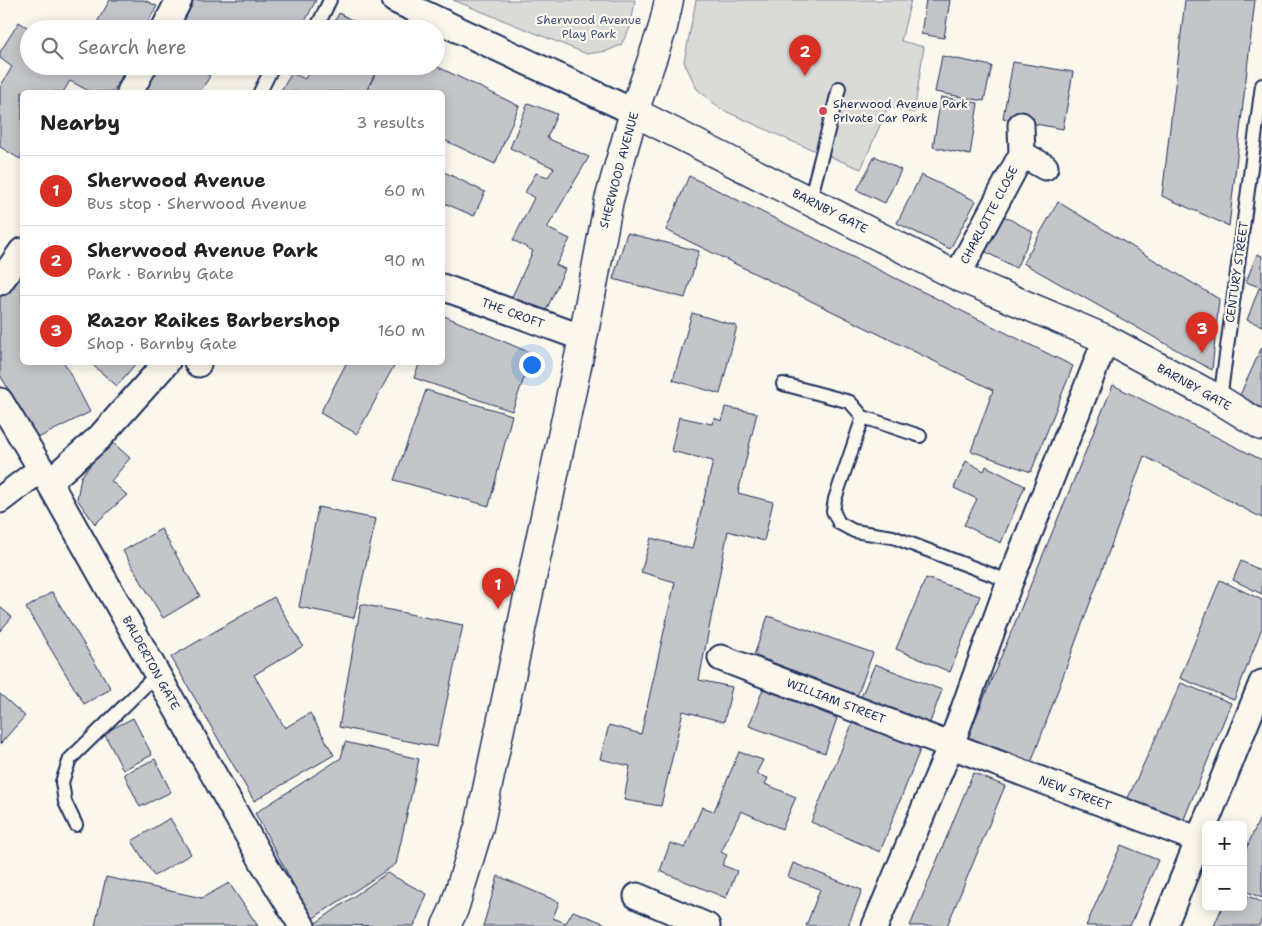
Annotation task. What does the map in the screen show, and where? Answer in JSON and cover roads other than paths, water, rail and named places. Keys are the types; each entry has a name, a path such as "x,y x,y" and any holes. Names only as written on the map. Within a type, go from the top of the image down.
{"street":[{"path":"169,20 179,0"},
{"name":"BARNBY GATE","path":"395,0 438,20"},
{"name":"SHERWOOD AVENUE","path":"446,926 454,909 479,827 583,338 609,200 634,112 663,27 668,0"},
{"name":"BARNBY GATE","path":"445,23 634,112 957,276 1106,339 1220,400 1262,426"},
{"path":"131,90 139,75"},
{"name":"CHARLOTTE CLOSE","path":"957,276 1022,154 1021,126"},
{"name":"CHARLOTTE CLOSE","path":"1022,154 1045,167"},
{"path":"0,282 20,253"},
{"name":"THE CROFT","path":"445,288 583,338"},
{"path":"875,926 951,745 1008,589 1106,339"},
{"path":"0,500 45,476 99,438 164,365"},
{"name":"BALDERTON GATE","path":"0,400 45,476 264,864 302,926"},
{"name":"WILLIAM STREET","path":"721,658 951,745"},
{"path":"1164,926 1262,684"},
{"name":"NEW STREET","path":"951,745 1199,840"},
{"path":"637,896 707,926"}],"lane":[{"path":"320,20 330,0"},
{"path":"261,90 268,75"},
{"name":"CENTURY STREET","path":"1220,400 1262,85"},
{"path":"810,200 839,88"},
{"path":"783,384 850,402 863,417 920,436"},
{"path":"863,417 835,499 833,511 839,523 854,531 893,538 1008,589"},
{"path":"76,825 65,802 62,782 70,759 157,674"}],"place":[{"name":"Sherwood Avenue Park","path":"805,76"},
{"name":"Sherwood Avenue Park Private Car Park","path":"823,111"},
{"name":"Razor Raikes Barbershop","path":"1202,353"},
{"name":"Sherwood Avenue","path":"498,609"}],"park label":[{"name":"Sherwood Avenue Play Park","path":"589,27"}]}
